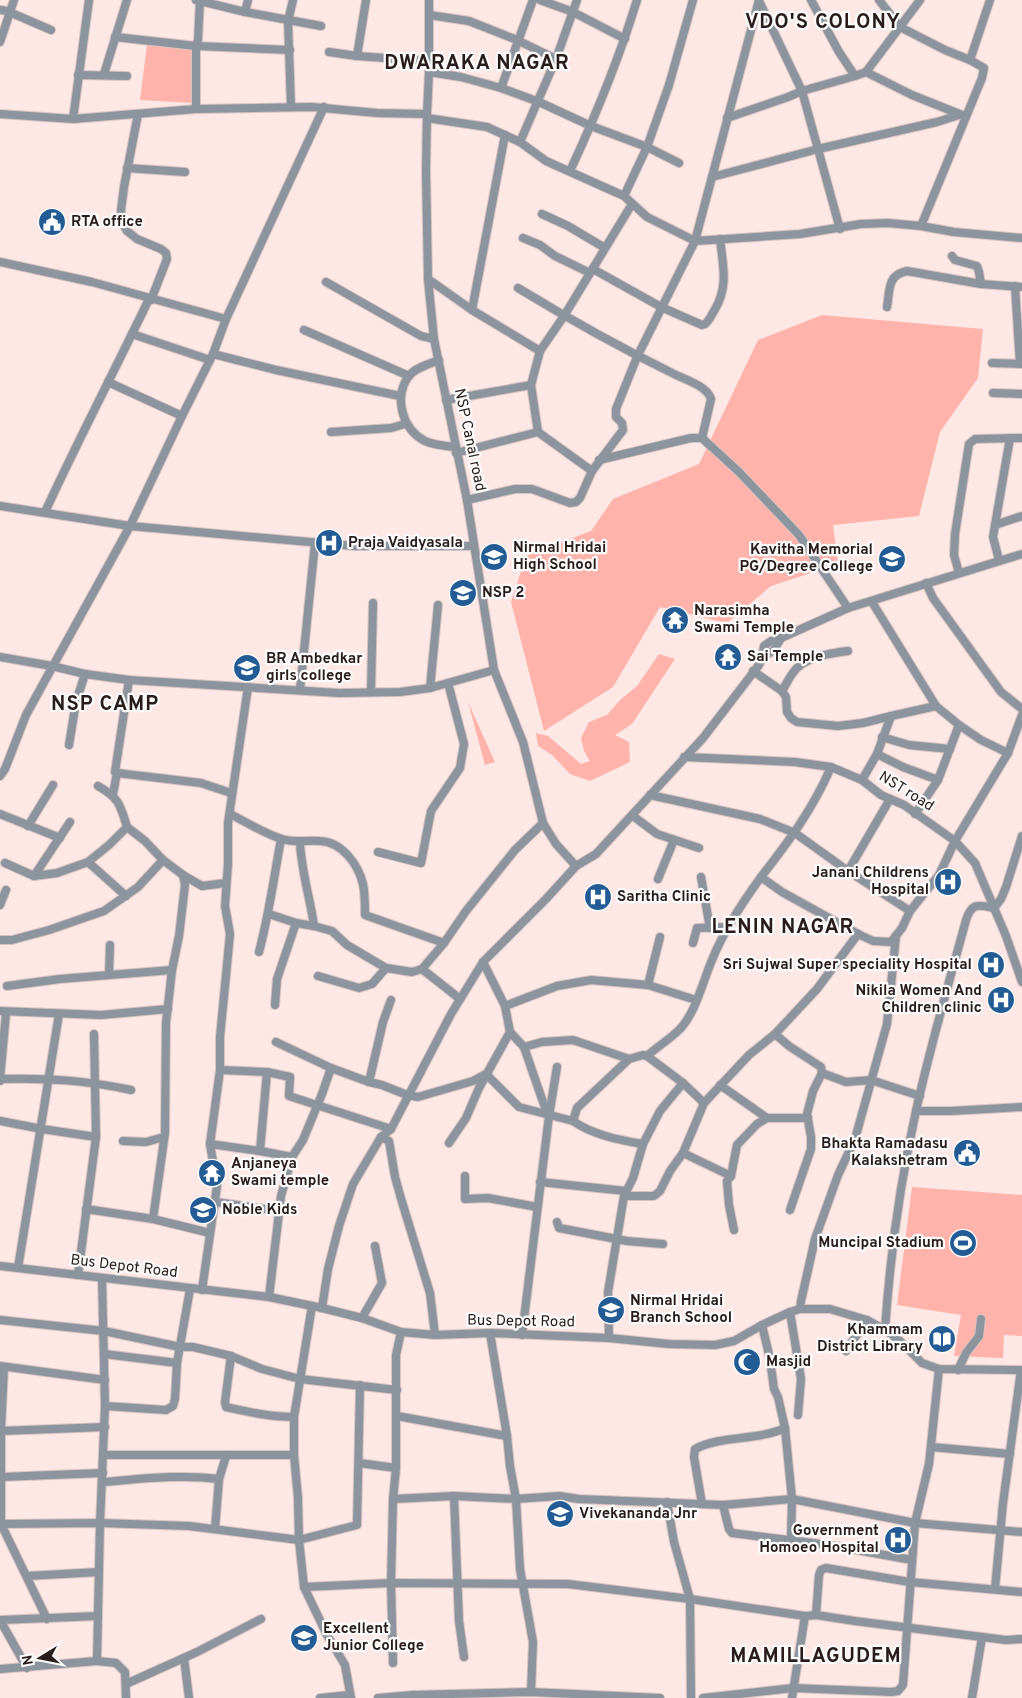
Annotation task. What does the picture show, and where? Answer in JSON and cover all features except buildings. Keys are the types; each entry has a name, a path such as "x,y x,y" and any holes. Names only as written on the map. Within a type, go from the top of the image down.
{"street":[{"path":"0,42 14,0"},
{"path":"73,119 89,0"},
{"path":"104,74 126,0"},
{"path":"196,109 196,46 198,40 199,0 245,12 321,26"},
{"path":"245,12 248,0"},
{"path":"291,107 288,21 293,0"},
{"path":"357,56 366,0"},
{"name":"NSP Canal road","path":"429,0 427,116 428,280 434,340 467,500 494,670 523,742 542,823 556,844 576,866"},
{"path":"501,88 532,0"},
{"path":"540,0 572,12 625,39"},
{"path":"520,142 539,102 578,0"},
{"path":"570,171 625,39 637,0"},
{"path":"624,196 647,147 669,85 693,0"},
{"path":"758,0 802,91 840,229"},
{"path":"467,500 515,489 532,490 570,503 576,502 580,498 599,460 623,430 622,423 615,414 638,356 695,241 758,0"},
{"path":"811,0 854,76"},
{"path":"727,118 802,91 866,72 920,0"},
{"path":"970,60 990,0"},
{"path":"883,2 900,27 984,68 982,78 963,115 921,226"},
{"path":"0,10 51,30"},
{"path":"429,15 469,21 517,40 556,59"},
{"path":"115,37 196,46 290,50"},
{"path":"328,52 428,61"},
{"path":"429,72 461,77 501,88 539,102 590,126 647,147 678,162"},
{"path":"866,72 912,95 963,115"},
{"path":"78,75 104,74 126,76"},
{"path":"0,776 5,769 26,715 130,526 211,357 226,319 324,107"},
{"path":"0,114 73,119 196,109 324,107 377,114 427,116 487,127 520,142 546,161 624,196 647,217 695,241 800,234 840,229 861,224 888,223 954,232 1022,238"},
{"path":"44,512 84,427 150,299 167,259 166,253 137,239 127,231 122,222 121,210 127,168 138,114"},
{"path":"712,177 818,148 963,115"},
{"path":"472,310 504,136"},
{"path":"127,168 185,172"},
{"path":"592,471 538,432 531,385 540,351 564,316 632,204"},
{"path":"542,214 568,226 605,248"},
{"path":"523,238 540,245 555,256 591,271 702,325 708,322 721,299 724,280 720,239"},
{"path":"952,256 955,260 977,266 980,272 981,284"},
{"path":"0,262 92,282 226,319"},
{"path":"887,307 892,277 897,273 907,272 981,284 1018,286 1021,364 992,363"},
{"path":"428,280 472,310 540,351"},
{"path":"326,282 421,336 434,340"},
{"path":"518,288 564,316 700,387 709,394 711,399 702,438"},
{"path":"304,330 409,376"},
{"path":"132,334 211,357 400,396"},
{"path":"439,360 422,366 409,376 400,396 406,424 424,440 456,450 538,432"},
{"path":"108,382 182,416"},
{"path":"446,400 531,385"},
{"path":"993,394 1022,394"},
{"path":"331,432 391,428 406,424"},
{"path":"599,460 691,438 702,438 739,472 799,535 848,608"},
{"path":"999,560 993,537 1010,438"},
{"path":"958,573 954,556 955,534 969,444 975,439 1022,438"},
{"path":"0,506 130,526 315,543 354,546 474,546"},
{"path":"995,525 1022,516"},
{"path":"300,690 315,543"},
{"path":"322,1308 328,1269 339,1226 353,1184 381,1137 391,1129 407,1095 460,999 483,962 576,866 596,854 703,738 762,658 764,646 771,641 848,608 872,602 926,582 1022,554"},
{"path":"926,582 933,598 1001,692 1022,709"},
{"path":"872,602 936,706 981,740 1008,753"},
{"path":"371,692 373,603"},
{"path":"430,688 438,604"},
{"path":"782,691 799,666 829,654 848,651"},
{"path":"0,657 86,674 129,680 339,693 400,692 430,688 494,670"},
{"path":"753,671 782,691 786,697 788,712 791,718 797,722 838,726 863,723 936,706"},
{"path":"69,745 76,702 86,674"},
{"path":"112,794 117,773 115,772 129,680"},
{"path":"378,852 420,863 431,811 460,768 464,744 448,682"},
{"path":"202,1290 218,1186 210,1144 220,1070 220,1037 230,934 225,906 231,793 248,687"},
{"path":"761,877 782,892 872,941 891,942 902,928 910,910 939,875 955,841 1008,753 1022,715"},
{"path":"862,780 877,754 891,716"},
{"path":"915,814 938,780 959,725"},
{"path":"882,737 909,745 950,749"},
{"path":"877,754 938,780"},
{"name":"NST road","path":"684,757 795,762 831,768 862,780 881,795 904,806 955,841 975,863 1020,969 1022,982"},
{"path":"647,1056 680,1029 696,1000 712,959 729,927 761,877 795,833 820,794 831,768"},
{"path":"117,773 201,783 231,793"},
{"path":"28,826 54,785"},
{"path":"98,786 112,794 122,809 127,827 146,841 163,860 202,886 226,883"},
{"path":"650,794 760,819 795,833 848,871 910,910"},
{"path":"848,871 890,799"},
{"path":"0,814 60,838"},
{"path":"230,814 282,839 300,842 321,841 341,848 354,864 361,878 364,887 366,914 444,943"},
{"path":"633,816 657,834 699,848"},
{"path":"34,876 70,822"},
{"path":"269,914 296,923 332,931 347,945 386,968 412,972 422,969 515,850 542,823"},
{"path":"5,863 34,876 57,873 88,862 127,827"},
{"path":"885,1330 895,1222 916,1111 968,912 972,907 978,905 994,908 1001,899 1022,836"},
{"path":"259,952 269,914 274,875 282,839"},
{"path":"658,879 674,840"},
{"path":"300,842 300,861 314,926"},
{"path":"0,940 12,940 49,930 104,911 138,887 163,860"},
{"path":"88,862 126,896"},
{"path":"153,1219 164,1137 166,1023 185,885 183,875"},
{"path":"701,876 710,928"},
{"path":"0,905 6,890"},
{"path":"275,1005 277,978 296,923"},
{"path":"693,943 697,928 729,927"},
{"path":"540,1182 625,1194 654,1196 660,1191 683,1153 704,1103 749,1055 775,1034 817,990 858,934"},
{"path":"800,1309 815,1239 838,1175 855,1139 887,1024 896,936"},
{"path":"648,985 660,937"},
{"path":"109,974 110,945"},
{"path":"483,962 505,1006 510,1032 524,1047 549,1116"},
{"path":"318,976 359,988 372,984 386,968"},
{"path":"422,969 460,999"},
{"path":"7,986 109,974 172,970"},
{"path":"505,1006 557,986 591,980 648,985 696,1000"},
{"path":"369,1082 383,1022 391,1000"},
{"path":"131,1090 95,1082 49,1078 0,1080 3,1012 101,1015 168,1009"},
{"path":"18,1268 42,1129 59,1014"},
{"path":"449,1143 466,1118 486,1074 510,1032"},
{"path":"78,1275 96,1136 94,1034"},
{"path":"775,1034 788,1046 821,1067 822,1074 813,1091 807,1114 812,1137 811,1150 790,1210"},
{"path":"524,1047 542,1042 573,1040 629,1059"},
{"path":"276,1042 330,1068 407,1095 418,1097 473,1081 486,1074"},
{"path":"573,1121 577,1108 629,1059 643,1055 683,1083 704,1103"},
{"path":"522,1335 540,1182 557,1067"},
{"path":"268,1297 281,1196 292,1157 303,1140 330,1068"},
{"path":"220,1070 267,1072 290,1077 288,1096 391,1129"},
{"path":"260,1151 267,1072"},
{"path":"486,1074 519,1107 573,1121 581,1126 621,1141 643,1144"},
{"path":"822,1074 846,1082 871,1080 920,1096"},
{"path":"608,1338 608,1292 625,1194 633,1178 643,1144 660,1111 683,1083"},
{"path":"720,1085 767,1118"},
{"path":"916,1111 1022,1107"},
{"path":"734,1230 727,1181 731,1176 737,1145 756,1124 767,1118 808,1118"},
{"path":"0,1121 96,1136"},
{"path":"122,1141 146,1142 164,1137"},
{"path":"381,1137 389,1140 395,1177 430,1293 435,1335"},
{"path":"210,1144 292,1157"},
{"path":"683,1153 731,1176"},
{"path":"465,1176 465,1199 488,1198 537,1207"},
{"path":"216,1202 279,1211"},
{"path":"86,1209 153,1219 210,1233"},
{"path":"557,1222 559,1228 616,1239 663,1244"},
{"path":"362,1318 382,1283 375,1246"},
{"name":"Bus Depot Road","path":"0,1266 268,1297 362,1318 401,1332 435,1335 490,1333 715,1345 734,1341 790,1312 800,1309 830,1309 867,1320 885,1330 900,1341 922,1363 939,1370 1022,1370"},
{"path":"97,1661 100,1523 105,1427 102,1278"},
{"path":"105,1406 166,1410 173,1406 177,1364 190,1289"},
{"path":"312,1306 294,1417 294,1456 299,1540 304,1587 344,1665 351,1696 320,1698"},
{"path":"790,1312 801,1379 798,1415"},
{"path":"958,1370 969,1348 979,1336 981,1319"},
{"path":"0,1320 104,1331 180,1347 194,1347 231,1356 262,1369 300,1379 397,1390"},
{"path":"846,1351 867,1320"},
{"path":"762,1325 770,1359 774,1389 785,1428 792,1499 791,1540"},
{"path":"393,1663 391,1583 393,1499 396,1468 396,1355 401,1332"},
{"path":"490,1333 516,1499 520,1569 533,1642 531,1692"},
{"path":"104,1354 177,1364"},
{"path":"231,1356 226,1407 256,1414 294,1417"},
{"path":"47,1619 1,1524 2,1367 105,1380"},
{"path":"703,1698 793,1688 865,1692 898,1691 903,1685 915,1523 929,1464 939,1370"},
{"path":"995,1589 1010,1454 1022,1370"},
{"path":"1,1524 100,1523 188,1526 299,1540 357,1525 360,1386"},
{"path":"397,1416 507,1436"},
{"path":"1,1431 105,1427"},
{"path":"702,1504 694,1457 695,1450 708,1444 771,1433 785,1428"},
{"path":"931,1447 1010,1454"},
{"path":"104,1455 294,1456"},
{"path":"215,1529 219,1479 226,1456"},
{"path":"359,1463 396,1468"},
{"path":"1,1476 203,1477 219,1479"},
{"path":"393,1499 454,1496 516,1499 559,1496 579,1499 723,1505 792,1499 915,1523 1022,1532"},
{"path":"454,1496 460,1621 464,1657"},
{"path":"667,1502 674,1542 690,1599 691,1698"},
{"path":"723,1505 729,1529 732,1533 791,1540 912,1560"},
{"path":"816,1615 819,1574 821,1570 826,1568 910,1582 1022,1592"},
{"path":"27,1576 99,1572"},
{"path":"304,1587 391,1583 568,1584 805,1616 816,1615 1006,1640 1022,1639"},
{"path":"27,1668 0,1620 98,1616"},
{"path":"792,1698 805,1616"},
{"path":"126,1684 184,1658 261,1619"},
{"path":"972,1698 982,1637"},
{"path":"184,1658 189,1698"},
{"path":"0,1669 97,1661 116,1663 125,1672 126,1698"},
{"path":"378,1698 531,1692 660,1698"}],"shaded area":[{"path":"147,44 193,50 193,103 140,100"},
{"path":"822,315 983,329 978,378 940,432 919,516 833,525 838,564 771,586 727,623 660,607 613,687 544,731 511,602 526,556 591,531 613,499 699,464 758,340"},
{"path":"659,654 675,659 632,724 615,735 629,742 630,762 590,781 570,774 552,755 538,746 536,733 548,736 581,764 590,761 584,751 581,738 589,722 607,715 620,700 637,686"},
{"path":"468,702 495,762 485,765"},
{"name":"Muncipal Stadium","path":"912,1187 1022,1195 1022,1336 1004,1335 1003,1358 954,1356 961,1315 897,1305"}],"place":[{"name":"RTA office","path":"52,222"},
{"name":"Praja Vaidyasala","path":"329,543"},
{"name":"Nirmal Hridai High School","path":"494,557"},
{"name":"Kavitha Memorial PG/Degree College","path":"892,559"},
{"name":"NSP 2","path":"463,593"},
{"name":"Narasimha Swami Temple","path":"675,620"},
{"name":"Sai Temple","path":"728,657"},
{"name":"BR Ambedkar girls college","path":"247,668"},
{"name":"Janani Childrens Hospital","path":"948,882"},
{"name":"Saritha Clinic","path":"598,897"},
{"name":"Sri Sujwal Super speciality Hospital","path":"991,965"},
{"name":"Nikila Women And Children clinic","path":"1001,1000"},
{"name":"Bhakta Ramadasu Kalakshetram","path":"967,1153"},
{"name":"Anjaneya Swami temple","path":"212,1173"},
{"name":"Noble Kids","path":"203,1210"},
{"name":"Muncipal Stadium","path":"963,1243"},
{"name":"Nirmal Hridai Branch School","path":"611,1310"},
{"name":"Khammam District Library","path":"942,1339"},
{"name":"Masjid","path":"747,1362"},
{"name":"Vivekananda Jnr","path":"560,1514"},
{"name":"Government Homoeo Hospital","path":"898,1540"},
{"name":"Excellent Junior College","path":"304,1638"}],"district":[{"name":"VDO'S COLONY","path":"823,23"},
{"name":"DWARAKA NAGAR","path":"477,64"},
{"name":"NSP CAMP","path":"105,705"},
{"name":"LENIN NAGAR","path":"783,928"},
{"name":"MAMILLAGUDEM","path":"816,1657"}]}
